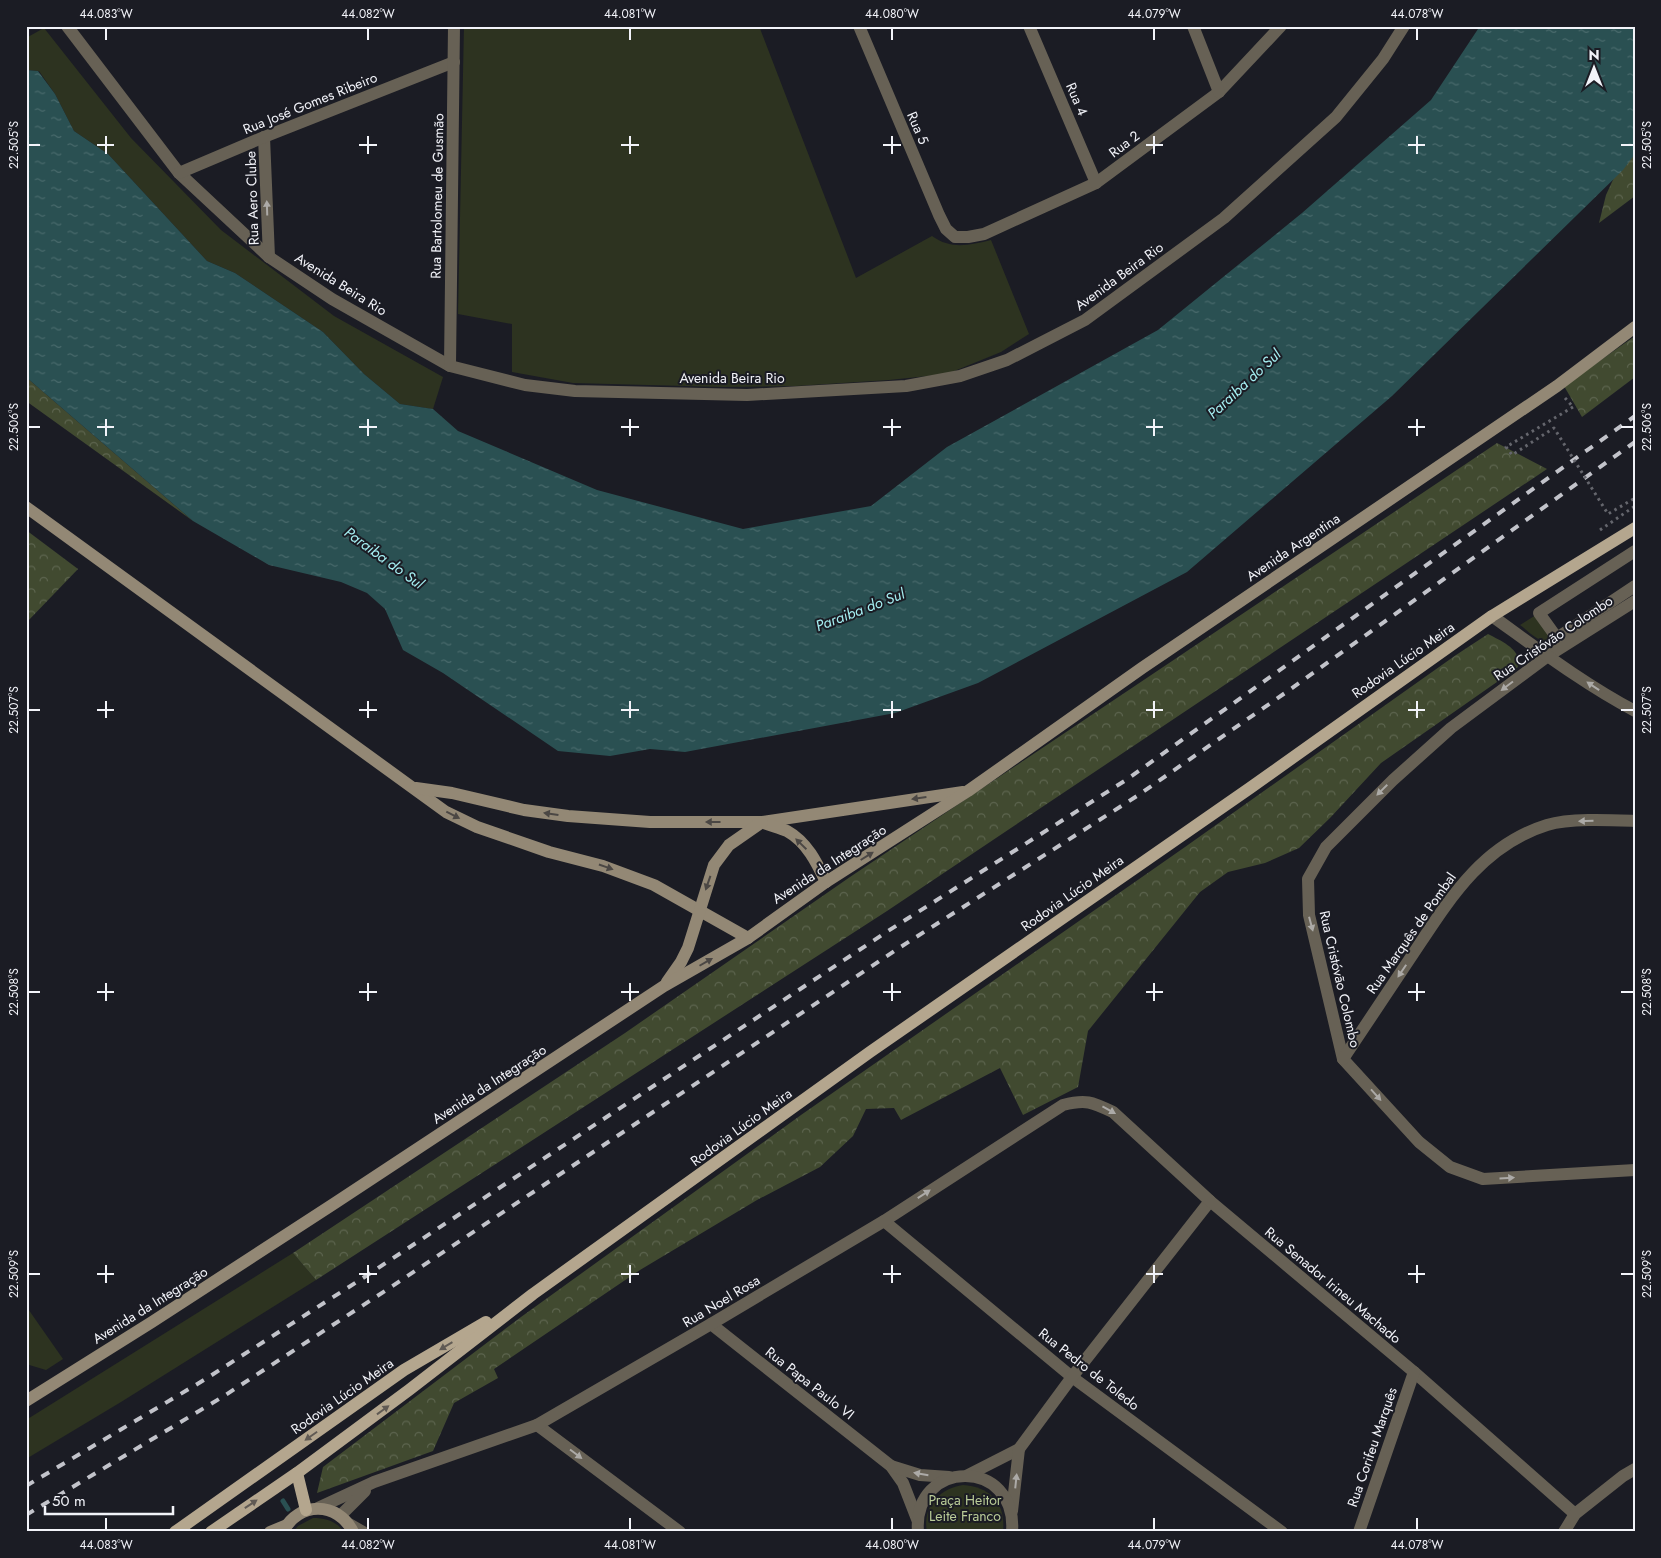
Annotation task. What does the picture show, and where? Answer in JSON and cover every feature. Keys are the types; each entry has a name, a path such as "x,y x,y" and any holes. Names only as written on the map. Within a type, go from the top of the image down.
{"main road":[{"name":"Rodovia Lúcio Meira","path":"211,1532 297,1473 409,1390 533,1294 862,1058 1492,616 1635,528"},
{"name":"Rodovia Lúcio Meira","path":"174,1532 404,1370 533,1294"},
{"path":"297,1473 312,1509"}],"street":[{"name":"Avenida Beira Rio","path":"67,26 179,174 270,257 332,299 450,366 525,385 576,391 748,395 906,386 960,376 1007,360 1085,320 1224,218 1336,117 1383,59 1404,26"},
{"name":"Rua Bartolomeu de Gusmão","path":"450,366 454,26"},
{"name":"Rua 5","path":"859,26 939,215 946,229 955,237"},
{"name":"Rua 4","path":"1029,26 1096,183"},
{"path":"1193,26 1219,92"},
{"name":"Rua 2","path":"955,237 984,234 1096,183 1219,92 1281,26"},
{"name":"Rua José Gomes Ribeiro","path":"179,174 264,137 454,62"},
{"name":"Rua Aero Clube","path":"264,137 270,257"},
{"name":"Avenida Argentina","path":"968,791 1142,668 1557,386 1635,327"},
{"path":"26,507 446,812 477,827 549,852 603,866 654,885 748,938"},
{"path":"1635,551 1539,613 1557,638 1635,586"},
{"name":"Rua Cristóvão Colombo","path":"1635,600 1548,656 1451,728 1393,780 1326,847 1308,879 1309,915 1343,1059 1419,1142 1450,1167 1483,1179 1635,1170"},
{"path":"1492,616 1548,656 1616,701 1635,711"},
{"path":"413,787 452,792 524,810 568,816 650,822 762,822 968,791"},
{"name":"Avenida da Integração","path":"26,1400 152,1322 344,1198 664,986 748,938 826,882 968,791"},
{"name":"Rua Marquês de Pombal","path":"1343,1059 1448,901 1473,870 1510,841 1548,824 1585,820 1635,822"},
{"path":"762,822 788,832 805,846 817,862 826,882"},
{"path":"664,986 681,962 688,948 714,864 729,845 762,822"},
{"name":"Rua Senador Irineu Machado","path":"1063,1105 1079,1101 1095,1103 1114,1112 1210,1201 1414,1372 1575,1514"},
{"name":"Rua Noel Rosa","path":"312,1509 374,1482 537,1425 884,1221 1063,1105"},
{"path":"918,1532 917,1519 922,1501 937,1484 951,1477 968,1475 1019,1449 1072,1377 1210,1201"},
{"name":"Rua Pedro de Toledo","path":"884,1221 1072,1377 1282,1532"},
{"name":"Rua Papa Paulo VI","path":"711,1324 891,1466 903,1483 917,1519"},
{"name":"Rua Corifeu Marquês","path":"1359,1532 1414,1372"},
{"path":"537,1425 680,1532"},
{"path":"1013,1531 1012,1514 1019,1449"},
{"name":"Rua Papa Paulo VI","path":"891,1466 920,1475 951,1477"},
{"path":"1564,1532 1575,1514 1623,1476 1635,1469"},
{"path":"968,1475 983,1479 997,1487 1006,1498 1012,1514"},
{"name":"Rua Noel Rosa","path":"347,1524 348,1506 374,1482"},
{"path":"270,1532 285,1528 295,1516 312,1509 330,1510 347,1524 363,1532"}],"path":[{"path":"1572,407 1506,447 1512,455 1554,428 1608,514 1635,498"},
{"path":"1595,534 1635,506"}],"green space":[{"path":"464,26 759,26 856,278 932,236 953,245 968,245 991,240 1029,334 1001,352 947,374 889,380 796,386 723,387 573,383 512,372 512,324 458,314"},
{"path":"44,28 131,138 221,230 334,316 443,377 433,409 400,404 364,374 323,332 235,273 207,261 108,154 74,131 55,94 39,71 26,70 26,38"},
{"path":"1635,132 1635,196 1599,223 1606,195"},
{"path":"1635,336 1635,377 1582,417 1564,386"},
{"path":"26,377 193,521 26,401"},
{"path":"1497,443 1547,469 887,911 316,1280 293,1253 625,1033 850,877"},
{"path":"26,530 78,569 26,623"},
{"path":"1539,613 1557,638 1547,641 1542,640 1520,625"},
{"path":"1488,634 1508,645 1516,653 1520,663 1517,668 1381,763 1299,848 1265,863 1228,872 1200,892 1088,1031 1078,1087 1023,1115 1000,1068 901,1120 894,1108 866,1109 853,1136 820,1167 757,1200 640,1270 494,1369 498,1378 454,1403 433,1451 317,1493 323,1467 521,1317 801,1115"},
{"path":"293,1253 316,1280 26,1459 26,1420"},
{"path":"26,1306 63,1359 46,1370 26,1364"},
{"name":"Praça Heitor Leite Franco","path":"963,1485 981,1489 995,1499 1002,1513 1003,1532 927,1532 927,1515 934,1501 954,1487"},
{"path":"313,1518 330,1521 338,1525 344,1532 293,1532 298,1526"}],"water":[{"name":"Paraiba do Sul","path":"1480,26 1635,26 1635,154 1623,170 1392,396 1187,572 978,683 895,713 685,752 650,749 610,756 558,751 443,673 403,650 385,609 367,593 341,582 269,565 193,521 26,377 26,70 38,71 55,94 74,131 108,154 207,261 235,273 323,332 364,374 400,404 433,409 458,431 597,490 743,529 871,506 947,447 1158,330 1302,213 1431,100"}],"waterway":[{"path":"283,1501 288,1509"}],"railway":[{"path":"26,1486 204,1380 366,1276 888,931 1126,780 1635,416"},
{"path":"26,1515 224,1396 391,1287 899,948 1137,796 1285,693 1635,442"}]}
